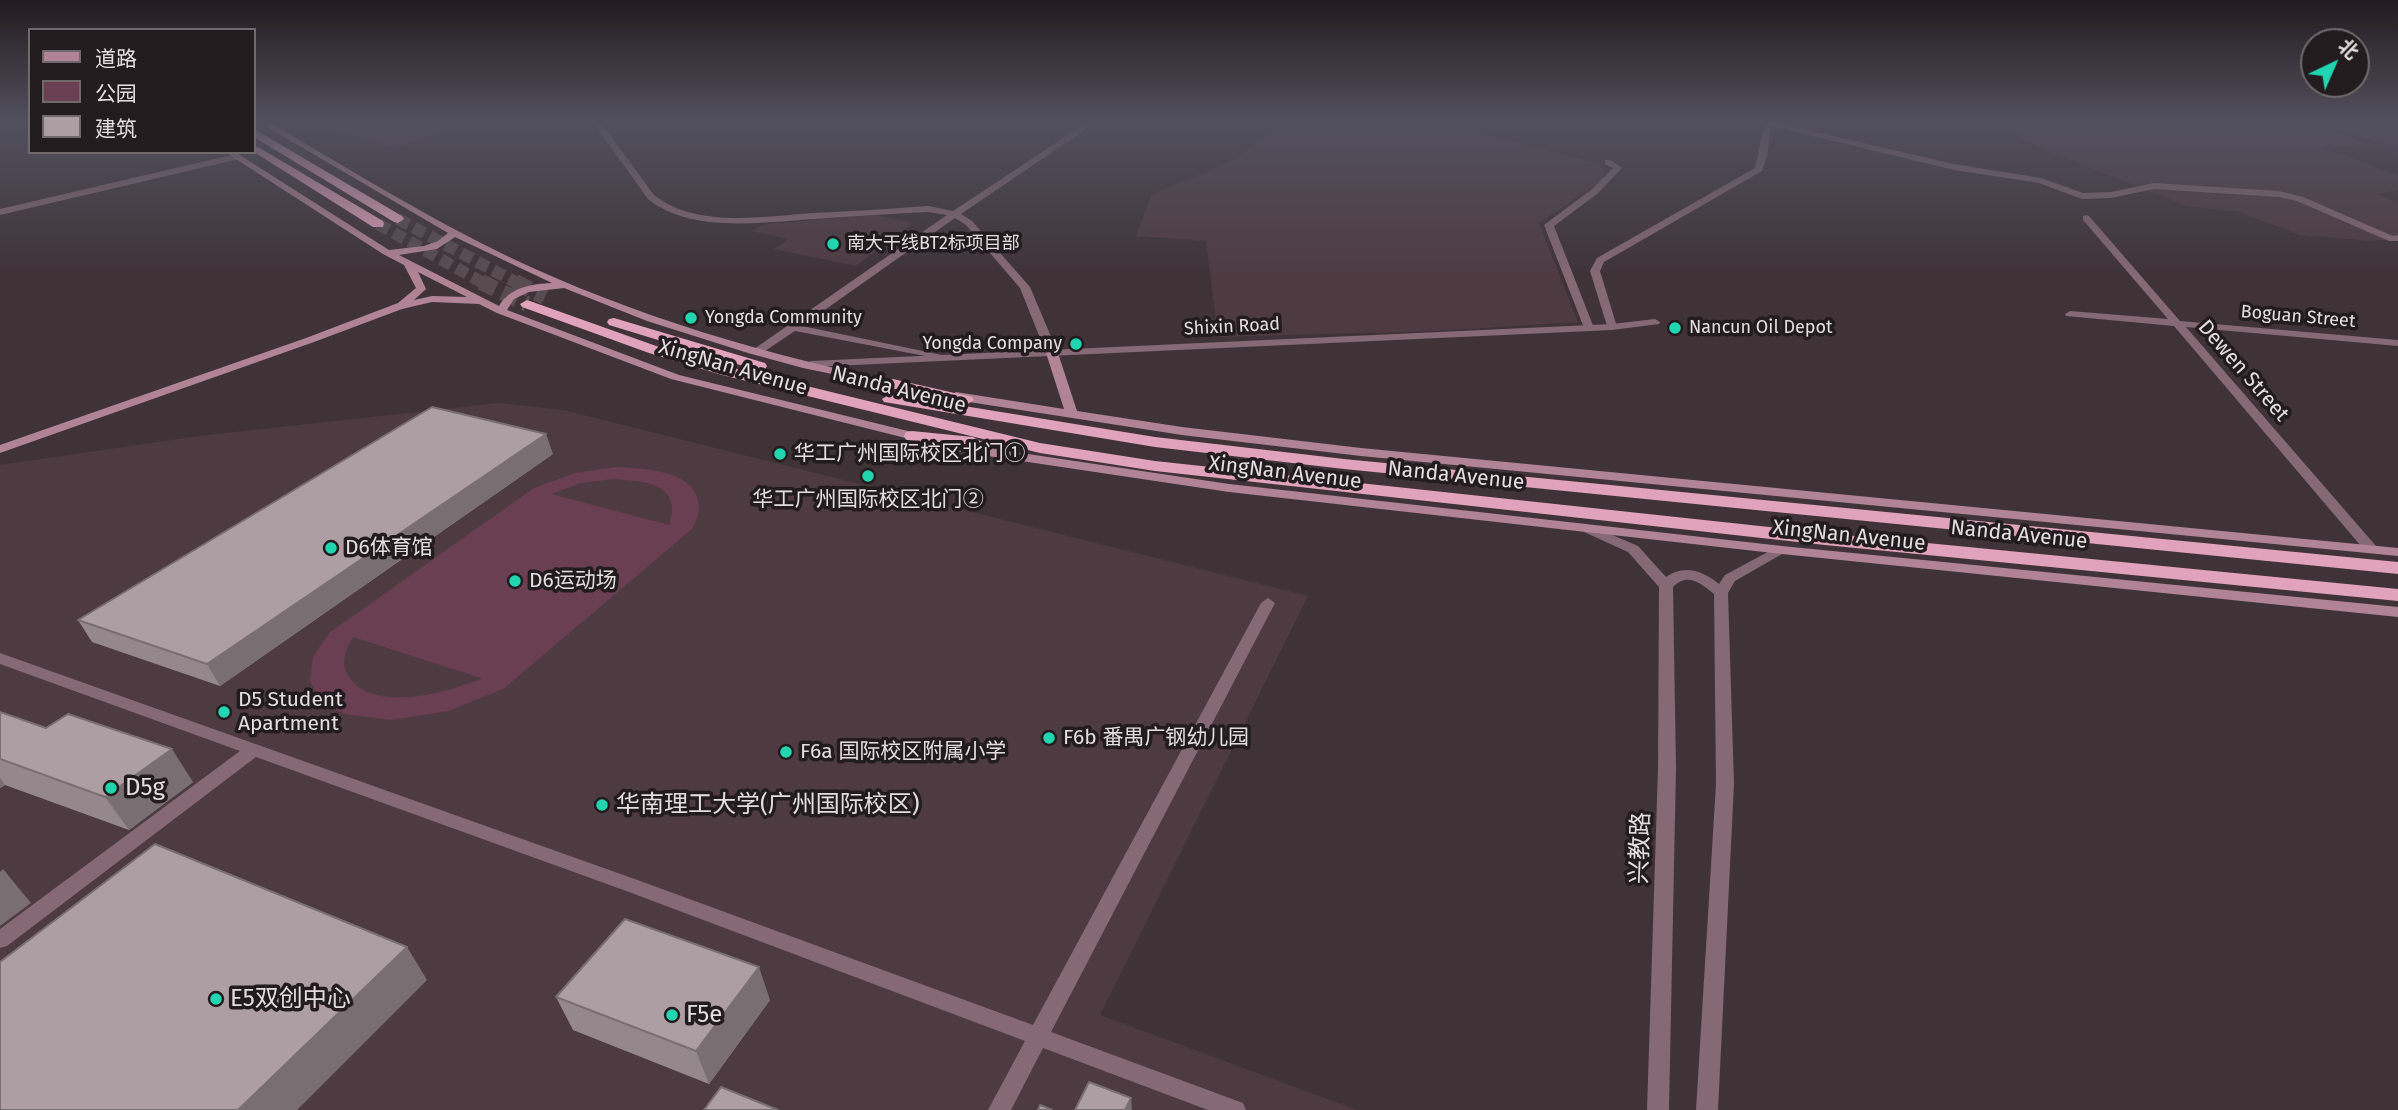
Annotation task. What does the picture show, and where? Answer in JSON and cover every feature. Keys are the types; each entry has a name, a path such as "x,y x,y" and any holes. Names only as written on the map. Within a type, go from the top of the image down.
{"highway":[{"path":"295,173 378,225"},
{"path":"322,173 398,219"},
{"name":"Nanda Avenue","path":"545,296 592,315 734,360 888,399 1156,442 1344,464 2398,568"},
{"name":"Nanda Avenue","path":"527,304 728,372 1040,448 1167,467 1825,539 2398,595"},
{"path":"893,384 1156,442"},
{"path":"912,436 1040,448"}],"main road":[{"name":"XingNan Avenue","path":"262,173 386,252 501,311 675,377 977,451 1154,478 1589,529 2398,612"},
{"name":"XingNan Avenue","path":"351,173 454,232 568,288 758,351 893,384 1182,431 1361,452 2398,552"},
{"path":"386,252 428,249 448,240 454,232"},
{"path":"399,306 421,289 408,263"},
{"path":"501,311 505,302 524,291 548,286 568,288"},
{"path":"0,449 399,306 432,299 482,301"},
{"path":"1052,353 1072,414"}],"street":[{"path":"0,212 157,173"},
{"path":"633,173 651,197 661,205 703,219 783,219 928,209 955,214 969,223 1025,287 1052,353"},
{"path":"758,351 1017,173"},
{"path":"1589,328 1549,225 1594,192 1613,173"},
{"path":"1612,327 1595,271 1600,260 1752,173"},
{"path":"1990,173 2041,181 2067,188 2082,196 2111,195 2154,186 2279,194 2300,199 2392,239 2398,239"},
{"name":"Dewen Street","path":"2086,218 2371,549"},
{"name":"Boguan Street","path":"2070,314 2398,343"},
{"name":"Shixin Road","path":"811,364 1612,327 1656,321"},
{"path":"793,327 942,358"},
{"path":"1589,529 1633,549 1665,586 1672,577 1682,573 1699,575 1721,593"},
{"path":"1707,1110 1725,784 1721,593 1730,578 1782,550"},
{"name":"兴教路","path":"1658,1110 1667,768 1665,586"},
{"path":"999,1110 1268,603"},
{"path":"0,659 636,887 1236,1110"},
{"path":"0,940 254,749"}],"shaded area":[{"path":"1204,173 1603,173 1602,180 1539,223 1578,322 1437,331 1218,337 1206,241 1136,236 1152,194"},
{"path":"2103,173 2392,173 2398,175 2398,190 2378,194 2398,203 2398,238 2373,241 2299,235 2240,212 2187,206"},
{"name":"南大干线BT2标项目部","path":"876,215 913,223 856,266 774,249 788,239 751,231 765,224"},
{"name":"华南理工大学(广州国际校区)","path":"498,403 563,410 1308,596 1100,1015 1357,1110 0,1110 0,465 199,436"}],"green space":[{"name":"D6运动场","path":"617,467 655,471 680,478 690,485 696,495 699,508 697,518 692,529 503,689 448,711 391,720 344,714 320,700 310,681 313,657 329,633 534,488 575,473","holes":["613,479 648,483 666,493 671,500 669,525 551,494 581,483","353,637 481,678 481,679 412,697 376,695 360,688 346,672 345,657"]}],"building":[{"name":"D6体育馆","path":"432,407 546,434 207,664 78,620"},
{"path":"0,712 46,728 68,714 172,749 105,797 0,759"},
{"name":"E5双创中心","path":"155,844 407,947 238,1110 0,1110 0,962"},
{"path":"625,919 759,967 696,1051 556,997"},
{"path":"1089,1082 1131,1098 1125,1110 1075,1110"},
{"path":"721,1087 778,1110 704,1110"},
{"path":"1040,1105 1052,1110 1038,1110"}],"tunnel":[{"path":"398,219 519,284"},
{"path":"378,224 484,283"},
{"path":"515,282 519,284"},
{"path":"484,283 527,304"},
{"path":"519,284 545,297"}],"place":[{"name":"南大干线BT2标项目部","path":"833,244"},
{"name":"Yongda Community","path":"691,318"},
{"name":"Nancun Oil Depot","path":"1675,328"},
{"name":"Yongda Company","path":"1076,344"},
{"name":"华工广州国际校区北门①","path":"780,454"},
{"name":"华工广州国际校区北门②","path":"868,476"},
{"name":"D6体育馆","path":"331,548"},
{"name":"D6运动场","path":"515,581"},
{"name":"D5 Student Apartment","path":"224,712"},
{"name":"F6b 番禺广钢幼儿园","path":"1049,738"},
{"name":"F6a 国际校区附属小学","path":"786,752"},
{"name":"D5g","path":"111,788"},
{"name":"华南理工大学(广州国际校区)","path":"602,805"},
{"name":"E5双创中心","path":"216,999"},
{"name":"F5e","path":"672,1015"}]}
